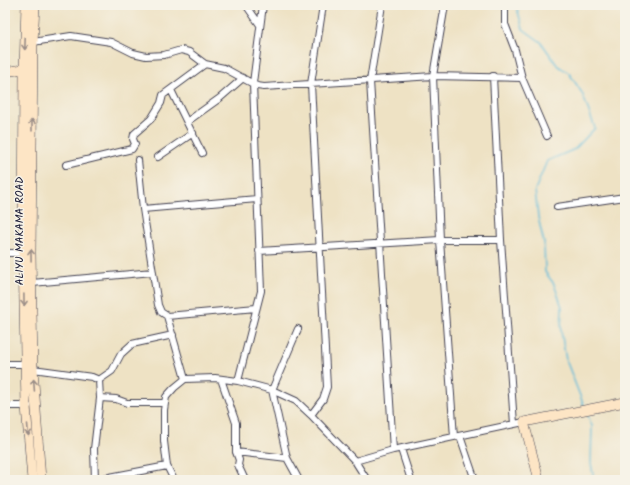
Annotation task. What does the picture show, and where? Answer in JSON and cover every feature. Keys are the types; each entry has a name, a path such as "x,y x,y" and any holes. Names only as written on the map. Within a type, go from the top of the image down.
{"street":[{"name":"ALIYU MAKAMA ROAD","path":"26,5 32,283 29,367"},
{"name":"ALIYU MAKAMA ROAD","path":"32,480 31,406 23,253 28,68 33,42 34,5"},
{"path":"246,5 260,25"},
{"path":"238,381 261,291 253,83 263,5"},
{"path":"311,415 323,399 327,387 311,84 323,5"},
{"path":"382,5 370,81 393,450"},
{"path":"445,5 433,76 440,240 457,436 475,480"},
{"path":"505,5 505,24 515,50 522,78 547,136"},
{"path":"33,42 71,36 111,42 133,53 146,56 164,55 181,50 189,52 205,64 224,68 257,86 264,87 433,76 493,76 522,78"},
{"path":"66,165 132,148 135,144 133,139 134,134 151,119 161,103 163,95 205,64"},
{"path":"5,72 28,68"},
{"path":"493,76 501,240 514,424"},
{"path":"188,121 220,98 242,78"},
{"path":"171,90 188,121 202,153"},
{"path":"158,157 192,133"},
{"path":"138,160 143,209 158,305 161,312 167,316 256,308"},
{"path":"557,207 625,197"},
{"path":"143,209 257,199"},
{"path":"259,251 440,240 501,240"},
{"path":"5,253 23,253"},
{"path":"32,283 153,272"},
{"path":"167,316 185,379"},
{"path":"298,329 272,390 287,458 299,480"},
{"path":"99,380 112,371 121,354 132,344 172,335"},
{"path":"5,364 92,377 99,380"},
{"path":"221,378 236,423 236,452 239,460 238,465 245,480"},
{"path":"174,480 167,466 164,426 166,397 185,379 221,378 272,390 296,401 355,461 367,480"},
{"path":"99,380 100,398 94,449 95,480 167,466"},
{"path":"100,398 116,399 127,403 165,403"},
{"path":"355,461 393,450 457,436 625,402"},
{"path":"5,406 31,406"},
{"name":"ALIYU MAKAMA ROAD","path":"31,406 41,480"},
{"path":"524,422 539,480"},
{"path":"401,449 411,480"},
{"path":"236,452 287,458"}],"waterway":[{"path":"516,5 523,29 541,42 557,65 569,73 582,93 595,128 575,149 547,161 535,190 538,217 544,243 545,272 554,284 562,307 561,331 566,360 584,406"},
{"path":"587,413 592,426 591,463 594,480"}]}
